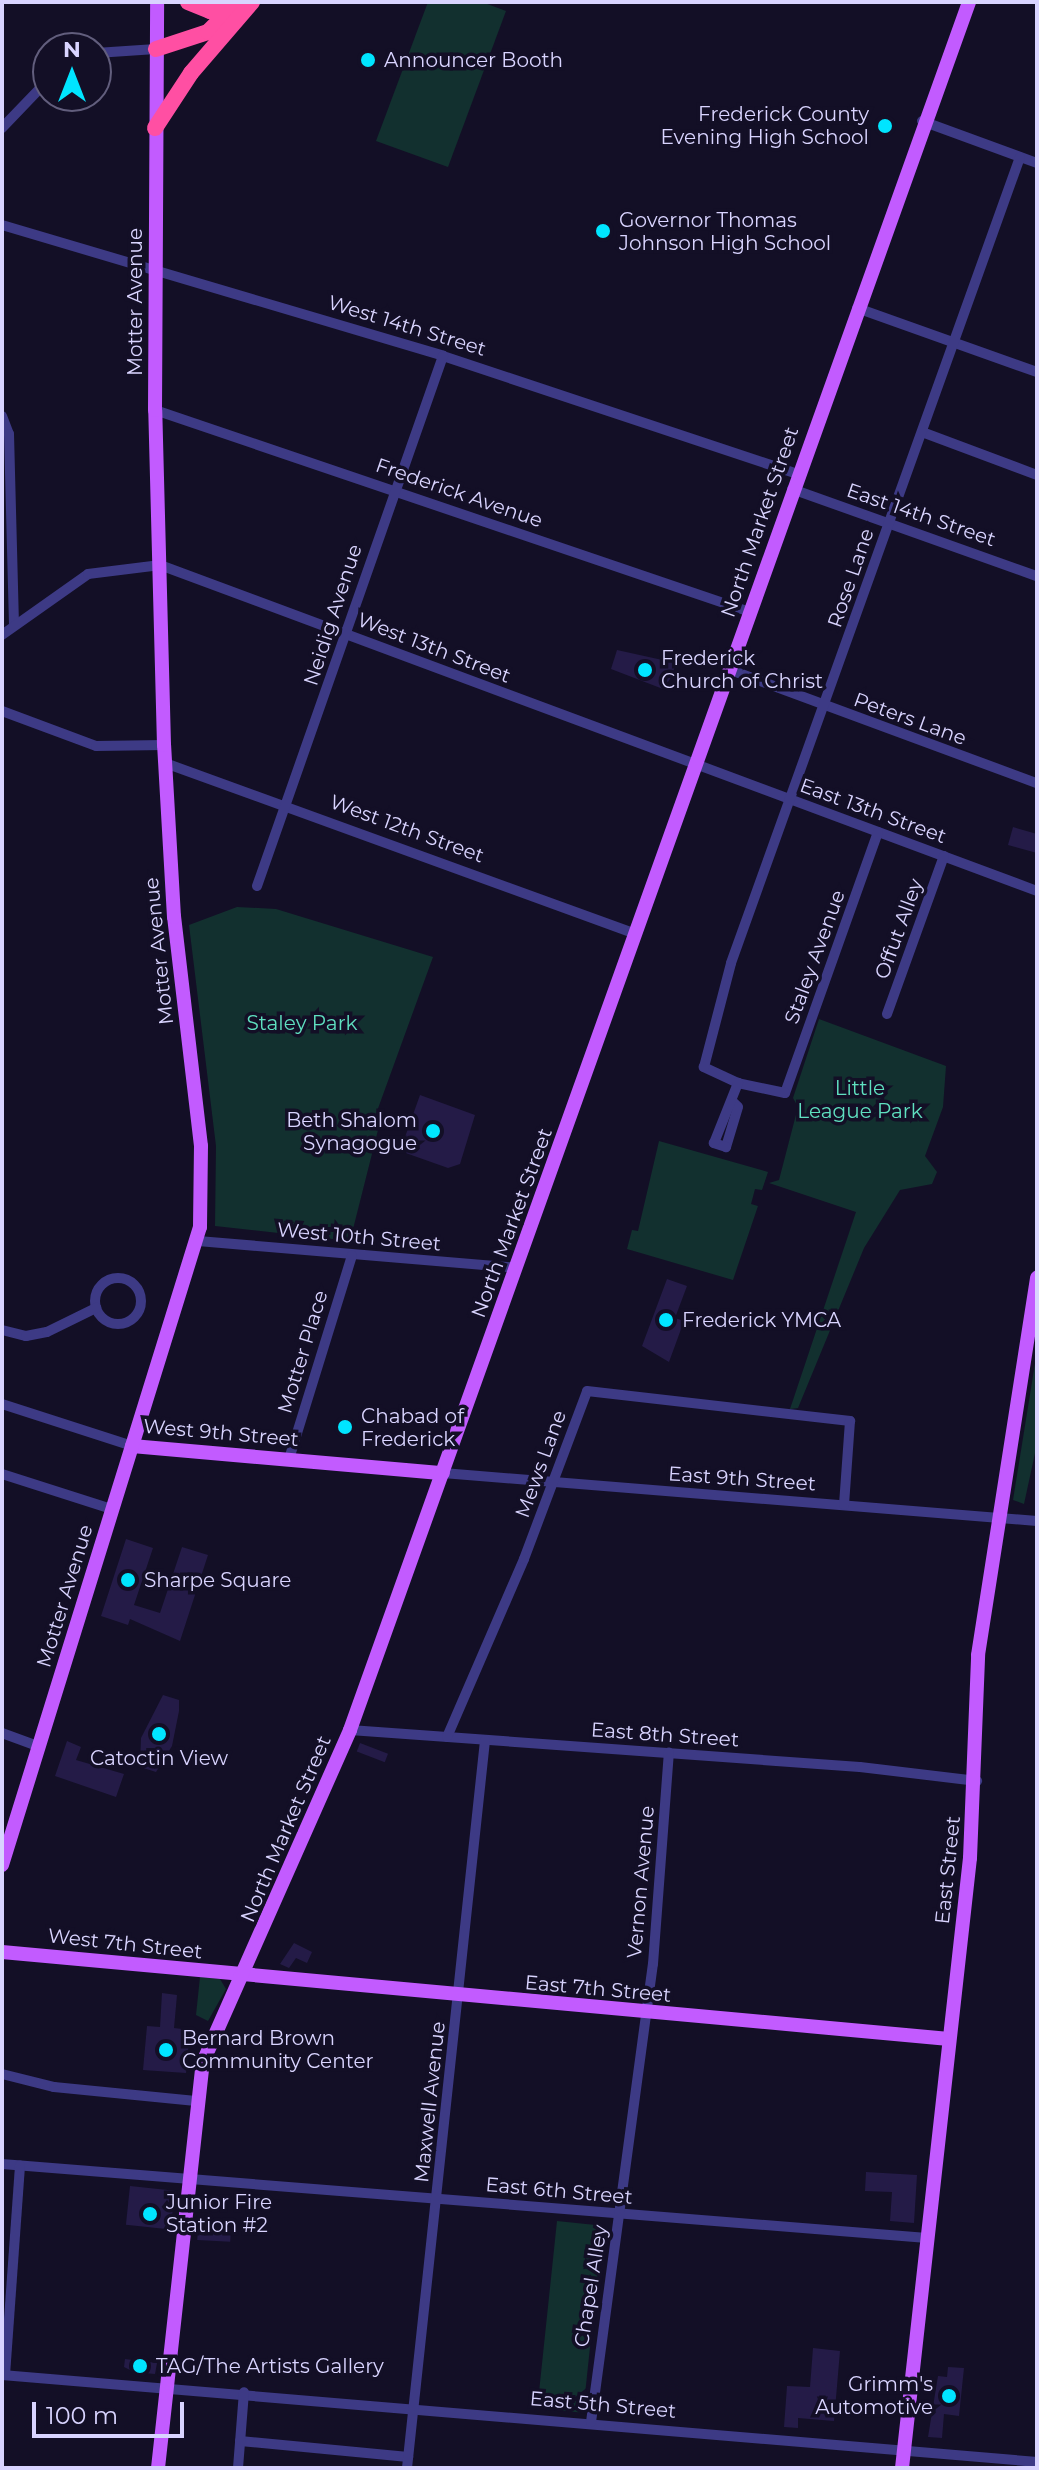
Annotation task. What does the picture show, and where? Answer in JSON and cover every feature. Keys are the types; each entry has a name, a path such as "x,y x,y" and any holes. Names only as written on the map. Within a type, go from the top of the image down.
{"highway":[{"path":"188,2 210,11 235,6"},
{"path":"155,128 217,42 252,2"},
{"path":"156,49 208,32 235,6"},
{"path":"156,49 177,54 217,42"}],"main road":[{"name":"Motter Avenue","path":"2,1865 198,1241 201,1146 174,917 164,745 155,410 157,2"},
{"name":"North Market Street","path":"158,2468 203,2062 243,1978 350,1730 636,934 922,121 969,2"},
{"name":"East Street","path":"902,2468 977,1781 978,1655 1037,1278"},
{"name":"West 9th Street","path":"132,1446 443,1473"},
{"name":"West 7th Street","path":"2,1952 243,1978"},
{"name":"East 7th Street","path":"243,1978 949,2039"}],"street":[{"path":"112,52 156,49"},
{"path":"2,128 32,97"},
{"path":"922,121 1037,163"},
{"name":"Rose Lane","path":"738,1083 704,1067 731,963 826,708 953,340 1020,157"},
{"name":"West 14th Street","path":"2,225 44,242 155,266 443,356 797,474"},
{"path":"857,308 1037,372"},
{"name":"Neidig Avenue","path":"257,886 443,356"},
{"name":"Frederick Avenue","path":"155,410 750,612"},
{"path":"2,416 9,434 14,624"},
{"path":"922,432 1037,475"},
{"name":"East 14th Street","path":"792,489 1037,576"},
{"path":"2,635 88,574 160,565"},
{"name":"West 13th Street","path":"160,565 696,765"},
{"name":"Peters Lane","path":"728,669 826,708 1037,783"},
{"path":"2,711 96,746 164,745"},
{"name":"West 12th Street","path":"165,763 288,804 636,934"},
{"name":"East 13th Street","path":"696,765 1037,891"},
{"name":"Staley Avenue","path":"738,1083 785,1093 878,832"},
{"name":"Offut Alley","path":"887,1014 944,856"},
{"path":"732,1101 738,1083"},
{"name":"West 10th Street","path":"198,1241 517,1268"},
{"name":"Motter Place","path":"289,1459 352,1256"},
{"path":"111,1278 125,1279 140,1295 139,1310 128,1321 105,1320 96,1308 96,1293 111,1278"},
{"path":"2,1330 26,1336 47,1332 96,1308"},
{"name":"Mews Lane","path":"447,1737 555,1483 587,1391 850,1421 844,1505"},
{"name":"West 9th Street","path":"2,1404 132,1446"},
{"name":"East 9th Street","path":"443,1473 1037,1521"},
{"path":"2,1474 112,1509"},
{"name":"East 8th Street","path":"350,1730 669,1753 977,1781"},
{"path":"2,1733 40,1747"},
{"name":"Maxwell Avenue","path":"408,2462 417,2407 485,1740"},
{"name":"Vernon Avenue","path":"645,2013 669,1753"},
{"name":"Chapel Alley","path":"591,2422 645,2013"},
{"path":"2,2074 54,2087 198,2101"},
{"name":"East 6th Street","path":"2,2164 927,2238"},
{"path":"4,2375 20,2166"},
{"name":"East 5th Street","path":"4,2375 244,2392 1037,2462"},
{"path":"238,2468 244,2392"},
{"path":"240,2441 408,2462"}],"green space":[{"path":"428,2 482,2 506,11 448,167 376,141"},
{"name":"Staley Park","path":"237,907 276,909 433,957 372,1125 378,1130 350,1241 215,1226 216,1146 189,925"},
{"name":"Little League Park","path":"819,1019 946,1066 943,1107 925,1156 937,1172 932,1184 900,1190 864,1248 798,1408 790,1409 856,1212 769,1183 779,1180 798,1107 793,1098"},
{"path":"659,1141 768,1172 762,1190 755,1189 751,1204 758,1206 733,1280 627,1249 632,1230 638,1231"},
{"path":"1037,1351 1037,1444 1024,1504 1013,1500"},
{"path":"200,1977 220,1979 226,1989 208,2021 196,2015"},
{"path":"557,2221 603,2226 583,2413 537,2408"}],"building":[{"name":"Frederick Church of Christ","path":"617,650 676,663 672,676 663,689 611,669"},
{"path":"1013,827 1037,834 1037,853 1008,845"},
{"name":"Beth Shalom Synagogue","path":"420,1095 475,1115 460,1164 448,1168 400,1151"},
{"name":"Frederick YMCA","path":"667,1279 687,1286 675,1318 684,1321 669,1362 642,1346"},
{"name":"Sharpe Square","path":"126,1539 153,1548 134,1605 160,1613 182,1547 208,1555 180,1641 130,1619 128,1625 101,1616"},
{"name":"Catoctin View","path":"163,1695 179,1700 179,1711 172,1746 156,1772 140,1767 141,1738"},
{"path":"67,1741 81,1747 76,1760 124,1774 116,1797 55,1776"},
{"path":"360,1743 388,1754 385,1762 357,1751"},
{"path":"294,1943 312,1952 307,1963 296,1958 289,1968 280,1964"},
{"name":"Bernard Brown Community Center","path":"162,1993 177,1995 174,2028 190,2030 186,2073 143,2070 147,2026 160,2027"},
{"path":"866,2172 917,2175 914,2223 890,2221 892,2192 865,2191"},
{"name":"Junior Fire Station #2","path":"130,2186 175,2191 171,2229 126,2225"},
{"path":"198,2226 231,2228 230,2242 197,2240"},
{"path":"813,2348 840,2351 834,2421 798,2418 798,2428 784,2427 787,2386 810,2387"},
{"name":"TAG/The Artists Gallery","path":"125,2359 157,2363 155,2374 134,2372 124,2367"},
{"name":"Grimm's Automotive","path":"948,2367 964,2368 959,2416 944,2414 942,2438 928,2437 938,2376 947,2377"}],"place":[{"name":"Announcer Booth","path":"368,60"},
{"name":"Frederick County Evening High School","path":"885,126"},
{"name":"Governor Thomas Johnson High School","path":"603,231"},
{"name":"Frederick Church of Christ","path":"645,670"},
{"name":"Beth Shalom Synagogue","path":"433,1131"},
{"name":"Frederick YMCA","path":"666,1320"},
{"name":"Chabad of Frederick","path":"345,1427"},
{"name":"Sharpe Square","path":"128,1580"},
{"name":"Catoctin View","path":"159,1734"},
{"name":"Bernard Brown Community Center","path":"166,2050"},
{"name":"Junior Fire Station #2","path":"150,2214"},
{"name":"TAG/The Artists Gallery","path":"140,2366"},
{"name":"Grimm's Automotive","path":"949,2396"}]}
